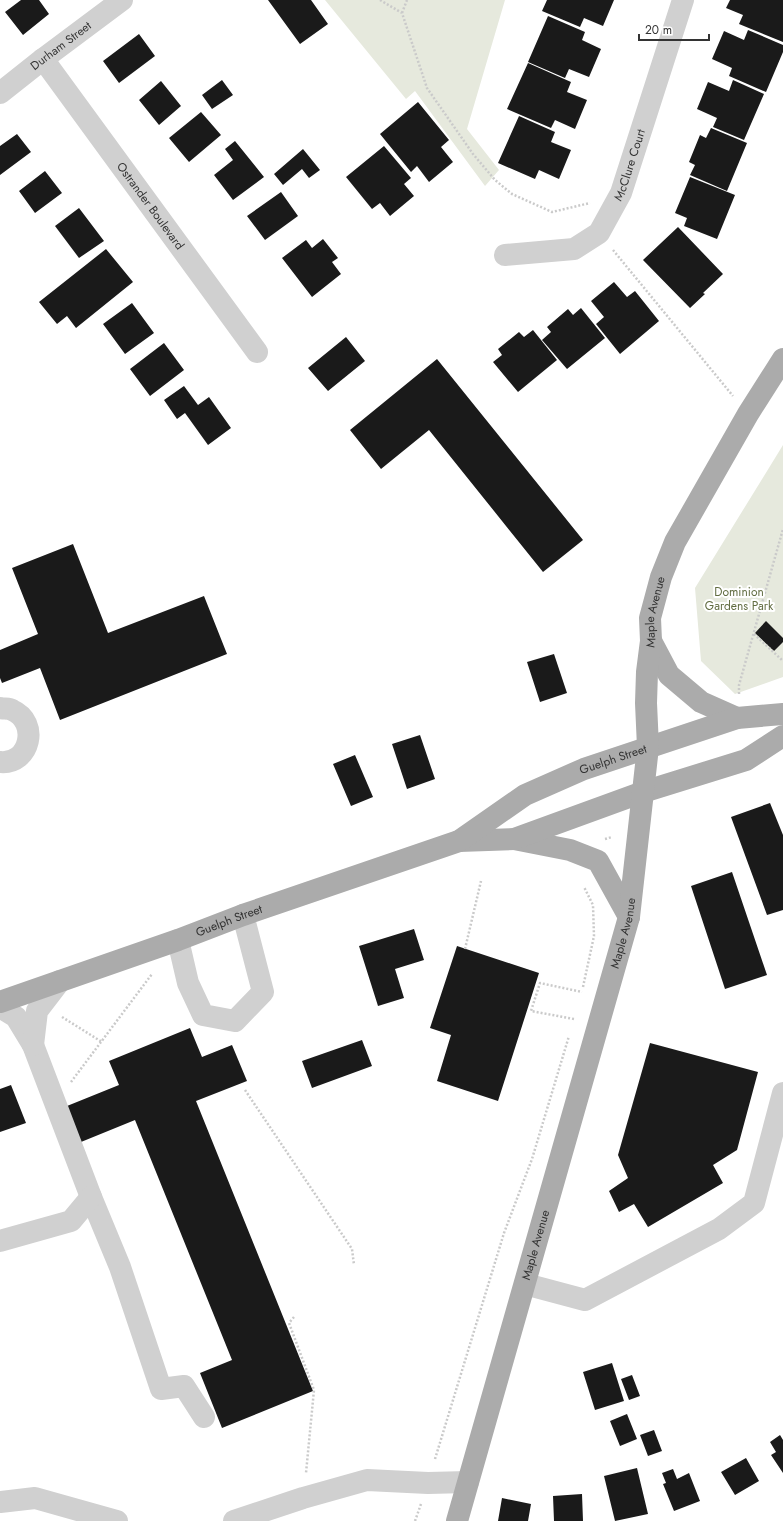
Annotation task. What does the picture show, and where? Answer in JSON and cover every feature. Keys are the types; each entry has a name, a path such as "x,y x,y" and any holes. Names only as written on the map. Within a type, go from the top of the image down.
{"main road":[{"name":"Maple Avenue","path":"457,1521 629,917 648,747 646,695 651,641 650,618 661,577 675,542 748,414 783,359"},
{"path":"651,641 669,675 701,702 737,718"},
{"name":"Guelph Street","path":"0,1002 178,940 243,915 459,841 525,795 584,769 737,718 783,714"},
{"name":"Guelph Street","path":"459,841 514,839 643,792 746,760 783,736"},
{"path":"514,839 570,850 598,861 629,917"}],"street":[{"name":"Durham Street","path":"0,93 122,0"},
{"name":"McClure Court","path":"505,255 574,249 599,233 621,193 683,0"},
{"name":"Ostrander Boulevard","path":"43,59 258,352"},
{"path":"0,708 12,709 23,717 29,730 28,745 20,756 6,763 0,762"},
{"path":"178,940 188,983 203,1014 235,1021 263,992 243,915"},
{"path":"33,1044 37,1011 60,980"},
{"path":"0,1007 16,1017 33,1044 91,1197 120,1267 161,1389 184,1386 204,1417"},
{"path":"525,1284 585,1300 718,1229 754,1203 783,1093"},
{"path":"0,1241 71,1222 91,1197"},
{"path":"234,1521 304,1498 367,1480 428,1483 468,1482"},
{"path":"0,1502 35,1498 117,1521"}],"path":[{"path":"380,0 402,13"},
{"path":"407,0 402,13 427,88 473,154 495,180 512,194 552,212 591,203 621,193"},
{"path":"599,233 748,414"},
{"path":"737,718 739,685 783,529"},
{"path":"754,634 783,661"},
{"path":"602,834 604,840 612,837"},
{"path":"465,949 481,881"},
{"path":"580,998 594,936 593,905 583,886"},
{"path":"53,1098 70,1085 152,974"},
{"path":"574,1019 531,1011 540,983 582,992"},
{"path":"42,1005 102,1042"},
{"path":"572,1026 576,1012"},
{"path":"415,1521 428,1483 504,1233 532,1159 570,1034"},
{"path":"245,1090 352,1249 354,1265"},
{"path":"294,1317 289,1323 314,1390 304,1498"}],"green space":[{"path":"325,0 505,0 467,129 499,170 485,186 415,91 406,99"},
{"name":"Dominion Gardens Park","path":"783,445 783,677 735,694 701,661 695,588"}],"building":[{"path":"21,0 39,0 49,14 23,35 5,12"},
{"path":"268,0 311,0 328,24 300,44"},
{"path":"547,0 614,0 603,26 584,18 580,27 542,11"},
{"path":"730,0 783,0 783,42 739,24 743,15 726,8"},
{"path":"548,16 585,32 582,40 601,49 589,77 569,69 565,78 528,62"},
{"path":"748,30 783,45 783,52 766,92 729,76 732,68 712,59 724,31 744,40"},
{"path":"139,34 155,56 119,83 103,61"},
{"path":"528,63 571,82 567,92 587,100 575,129 555,120 551,128 507,109"},
{"path":"222,80 233,95 212,109 202,95"},
{"path":"733,80 764,94 744,140 713,127 717,118 697,109 708,82 729,91"},
{"path":"161,81 181,106 159,125 139,100"},
{"path":"418,102 449,140 441,147 453,162 429,182 417,166 411,172 380,134"},
{"path":"201,112 221,135 189,162 169,138"},
{"path":"519,116 555,132 551,142 571,150 559,179 539,170 535,179 498,163"},
{"path":"711,128 747,143 727,191 690,175 695,165 689,162 700,135 706,138"},
{"path":"17,134 31,152 0,175 0,146"},
{"path":"235,141 264,177 233,200 214,175 233,160 225,149"},
{"path":"384,146 411,178 404,184 414,196 390,216 380,203 372,209 346,177"},
{"path":"303,149 320,170 309,178 302,169 283,185 274,174"},
{"path":"45,171 62,193 35,213 19,191"},
{"path":"690,177 735,195 717,239 684,226 687,218 675,213"},
{"path":"281,192 298,216 265,240 247,216"},
{"path":"79,208 104,241 79,258 55,226"},
{"path":"678,227 723,274 690,308 643,260"},
{"path":"323,239 338,258 332,262 341,274 312,297 282,258 306,240 312,248"},
{"path":"106,249 133,282 76,328 67,316 57,324 39,302"},
{"path":"614,282 627,297 635,291 659,321 620,354 596,324 604,317 591,301"},
{"path":"132,303 154,333 125,354 103,324"},
{"path":"581,308 605,338 567,369 542,340 551,332 547,327 568,309 573,315"},
{"path":"533,330 557,360 518,392 493,362 502,355 498,349 519,332 524,337"},
{"path":"346,337 365,361 328,391 308,368"},
{"path":"164,343 184,370 150,396 130,369"},
{"path":"437,359 583,540 543,572 429,430 381,469 350,430"},
{"path":"184,386 198,405 209,397 231,428 208,445 185,413 177,419 164,400"},
{"path":"73,544 108,633 204,596 227,654 60,720 40,668 2,683 0,678 0,650 38,634 12,568"},
{"path":"766,621 783,638 783,642 774,651 755,633"},
{"path":"554,654 567,693 540,702 527,662"},
{"path":"420,735 435,779 407,789 392,744"},
{"path":"355,755 373,797 351,806 333,764"},
{"path":"770,803 783,835 783,910 767,915 731,817"},
{"path":"732,872 767,975 725,989 691,886"},
{"path":"414,929 424,960 395,969 404,998 378,1006 359,946"},
{"path":"457,946 539,973 498,1101 437,1081 451,1035 430,1028"},
{"path":"190,1028 202,1057 232,1045 247,1081 196,1101 313,1391 222,1428 200,1373 232,1360 135,1120 81,1142 67,1106 119,1085 109,1061"},
{"path":"362,1040 372,1066 312,1088 302,1061"},
{"path":"650,1043 758,1072 737,1150 713,1165 723,1183 648,1227 634,1204 619,1212 609,1191 628,1178 618,1155"},
{"path":"11,1085 26,1123 0,1132 0,1089"},
{"path":"612,1363 624,1401 595,1410 583,1372"},
{"path":"632,1375 640,1396 629,1400 621,1379"},
{"path":"627,1414 637,1439 620,1446 610,1421"},
{"path":"654,1430 662,1451 648,1456 640,1435"},
{"path":"780,1435 783,1440 783,1473 771,1455 776,1452 770,1442"},
{"path":"746,1458 759,1481 735,1495 721,1472"},
{"path":"637,1468 648,1514 615,1521 604,1476"},
{"path":"673,1469 677,1479 689,1473 700,1501 674,1511 663,1484 666,1483 662,1473"},
{"path":"582,1494 583,1521 554,1521 553,1496"},
{"path":"502,1498 531,1504 528,1521 498,1521"}]}
